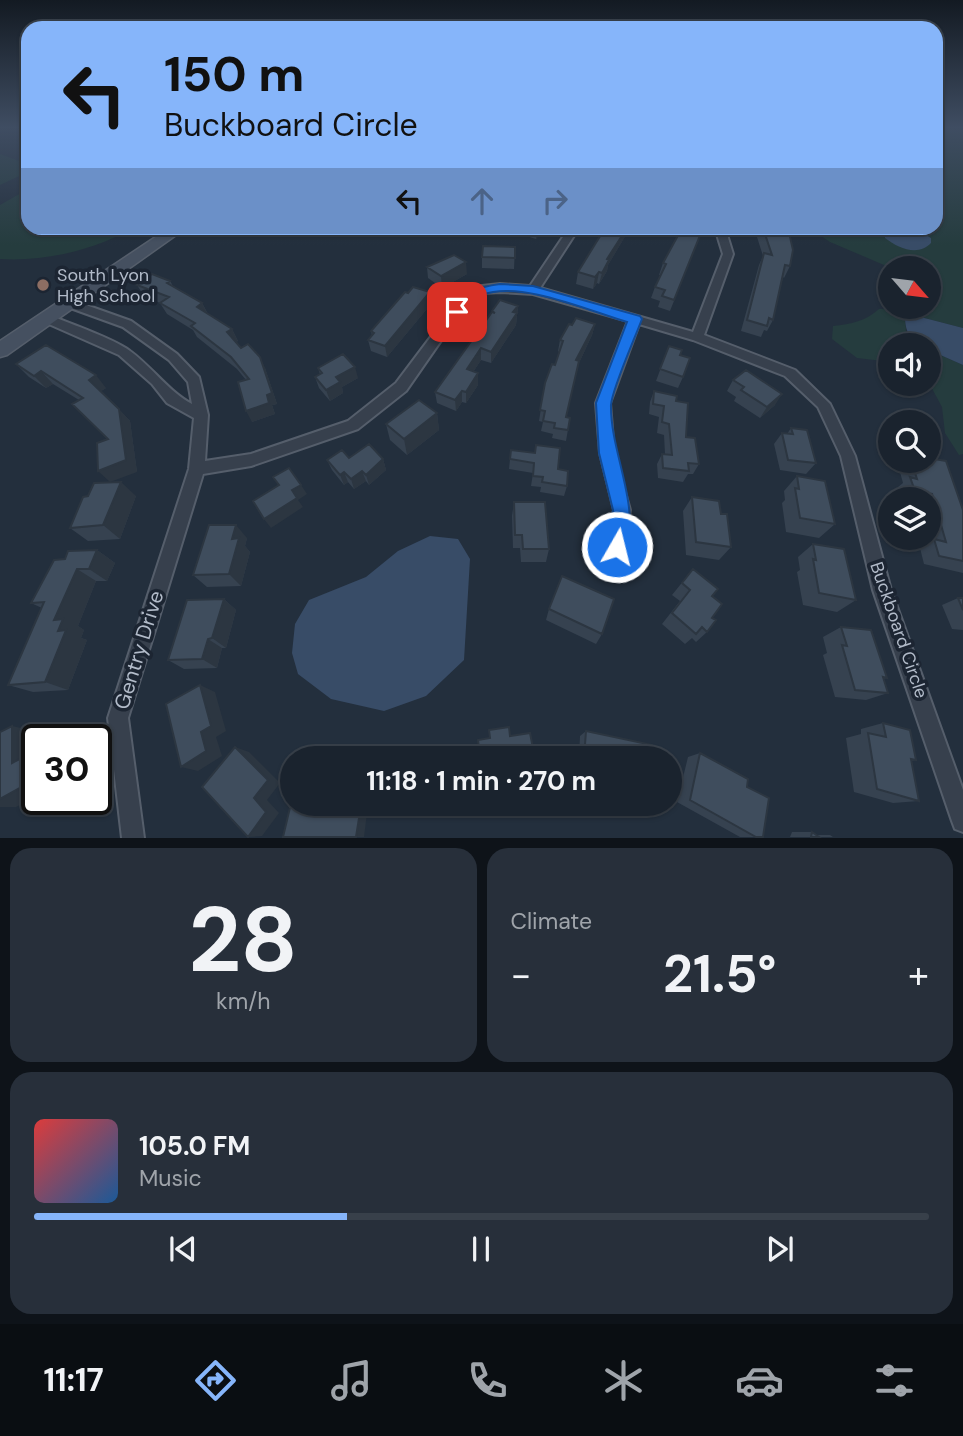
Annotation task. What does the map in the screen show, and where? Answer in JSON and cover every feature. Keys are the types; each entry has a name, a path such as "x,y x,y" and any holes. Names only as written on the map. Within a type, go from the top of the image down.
{"street":[{"path":"0,350 167,235"},
{"path":"533,290 569,235"},
{"path":"697,337 728,254 722,235"},
{"name":"Buckboard Circle","path":"197,468 251,460 353,425 401,387 443,329 472,295 482,290 533,290 697,337 790,373 823,404 848,456 882,590 963,821"},
{"name":"Gentry Drive","path":"69,303 127,324 173,357 194,380 201,415 197,468 118,718 133,838"},
{"path":"46,318 123,352 158,381 172,400 201,415"},
{"path":"617,547 622,510 607,453 603,403 635,319"},
{"path":"123,352 147,336"}],"green space":[{"path":"0,166 21,166 21,175 0,185"},
{"path":"943,166 963,166 963,328 928,319 942,318 942,256 878,256 878,262 820,235 943,235"},
{"path":"21,193 21,235 120,235 69,253 34,259 0,259 0,205"},
{"path":"878,310 878,319 905,319 907,333 878,333 878,360 857,358 832,339 833,326 869,316"},
{"path":"941,355 963,365 963,454 959,455 945,433 942,407 936,396 941,396"}],"water":[{"path":"885,235 925,235 931,238 931,243 920,250 908,250 885,238"},
{"path":"905,319 928,319 963,328 963,365 941,355 941,333 908,333"},
{"path":"430,536 458,539 470,559 464,660 426,696 384,711 331,699 298,674 292,653 295,624 309,600 366,577 398,551"}],"building":[{"path":"601,235 622,235 607,259 609,260 602,273 599,272 595,277 578,272"},
{"path":"678,235 700,235 674,300 662,296 665,290 655,287 666,264 663,263"},
{"path":"765,235 790,235 793,250 790,266 785,265 773,320 769,318 767,326 747,320 764,253 772,255"},
{"path":"483,246 515,247 515,258 482,257"},
{"path":"454,255 466,262 441,276 427,267"},
{"path":"152,274 170,281 167,283 202,303 197,307 232,329 227,332 241,348 248,344 260,357 272,393 267,395 269,403 246,411 238,382 249,379 231,357 191,326 195,323 160,303 169,297 137,285"},
{"path":"413,287 430,292 385,346 368,340 374,333 371,331 405,292 408,293"},
{"path":"500,300 518,306 513,312 517,313 491,352 481,348 467,369 478,373 466,392 462,391 455,400 435,392 492,312 495,313 492,311"},
{"path":"576,318 595,324 576,360 579,361 566,417 570,418 568,430 554,428 555,423 543,421 545,411 540,410 545,383 552,364 555,365 563,341 560,340 569,324 572,325"},
{"path":"46,345 96,375 89,380 119,409 126,460 98,471 97,443 108,439 72,404 83,398 41,371 34,376 16,364"},
{"path":"669,346 682,350 680,355 690,358 683,377 660,369"},
{"path":"343,354 355,367 336,377 340,382 326,390 315,377 322,373 318,368"},
{"path":"746,370 782,394 767,407 741,390 744,387 733,380"},
{"path":"654,391 677,396 676,401 688,403 686,437 695,438 699,464 688,463 689,471 663,468 662,454 672,455 669,424 662,422 664,406 653,404"},
{"path":"419,400 437,413 404,439 386,424"},
{"path":"791,428 807,430 816,463 788,460 782,433 793,434"},
{"path":"369,444 383,459 366,475 362,471 351,479 344,472 340,475 327,460 342,450 349,458"},
{"path":"536,445 560,448 558,469 568,471 567,486 542,482 543,477 533,476 534,463 510,459 511,450 535,453"},
{"path":"941,460 946,461 963,510 963,561 939,556 937,550 941,550 941,541 946,542 941,525 941,487 914,487 910,477 917,479 915,473 941,473"},
{"path":"289,468 301,485 292,490 297,498 264,519 253,501 279,485 273,477"},
{"path":"797,476 825,481 835,524 800,518 795,488 799,489"},
{"path":"121,482 103,525 70,528 83,497 88,496 94,483"},
{"path":"692,497 719,501 721,514 727,514 731,547 696,542"},
{"path":"514,502 545,502 549,549 523,549 522,535 515,535"},
{"path":"209,525 236,525 232,539 239,538 229,574 193,575"},
{"path":"813,544 844,549 856,600 819,593"},
{"path":"97,550 89,569 77,569 54,620 63,619 58,631 66,630 45,682 8,685 44,602 31,603 54,560 65,559 68,551"},
{"path":"693,569 718,589 712,596 722,604 712,618 716,620 707,632 702,627 696,634 672,613 690,590 682,583"},
{"path":"562,576 614,599 602,634 549,609"},
{"path":"224,599 212,638 208,639 202,659 168,660 187,600"},
{"path":"841,627 871,630 887,678 883,677 888,693 855,690 842,645 847,646"},
{"path":"200,685 211,726 201,732 206,751 181,767 166,704"},
{"path":"883,723 910,730 916,760 911,759 919,801 877,789 868,733 886,737"},
{"path":"12,726 12,763 21,758 21,787 0,799 0,732"},
{"path":"509,727 510,736 530,733 533,746 479,746 478,740 490,738 489,730"},
{"path":"586,731 652,745 652,746 585,746"},
{"path":"235,747 268,780 254,798 266,812 248,837 202,787"},
{"path":"700,753 748,779 747,787 769,798 763,837 756,837 690,800"},
{"path":"288,816 359,816 356,837 283,837"}],"place":[{"name":"South Lyon High School","path":"43,285"}],"route":[{"path":"457,312 472,295 482,290 500,288 533,290 635,319 603,403 607,453 622,510 617,547"}]}
